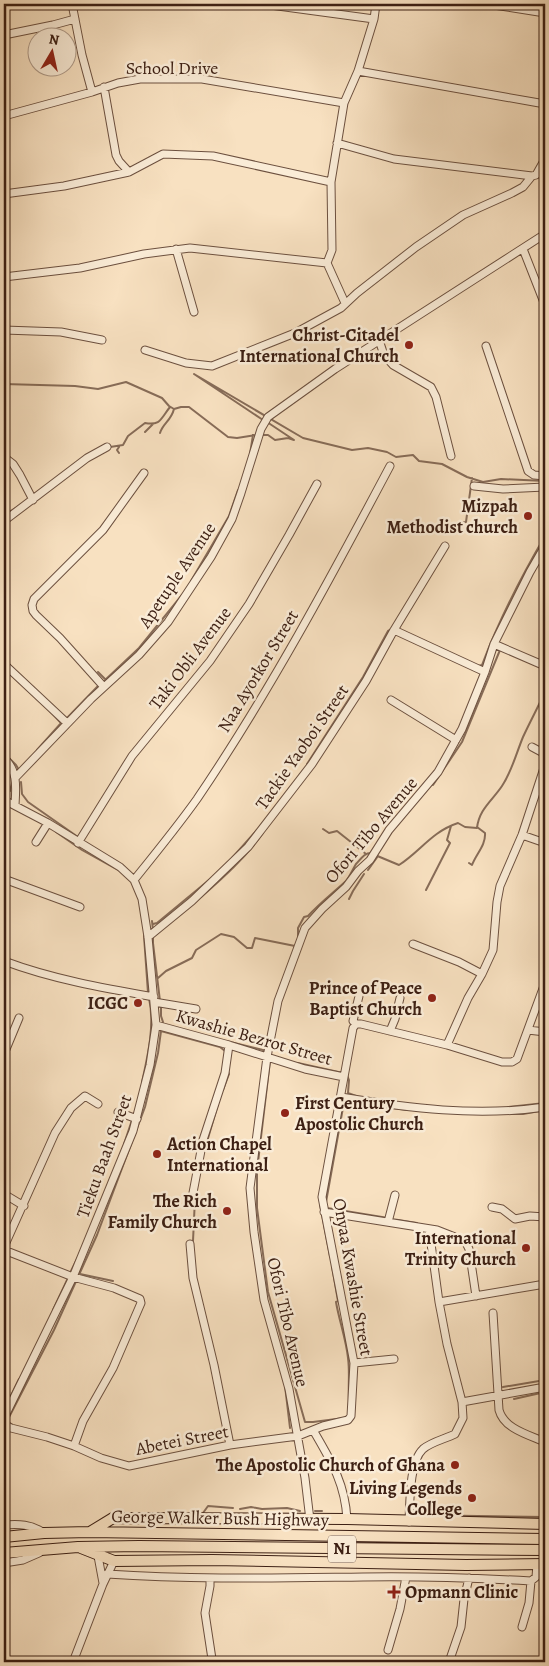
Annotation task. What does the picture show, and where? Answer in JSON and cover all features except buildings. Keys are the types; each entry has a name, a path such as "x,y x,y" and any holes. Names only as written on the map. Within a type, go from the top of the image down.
{"highway":[{"path":"90,1532 113,1518 545,1524"},
{"path":"113,1518 149,1533"},
{"name":"George Walker Bush Highway","path":"4,1537 44,1533 90,1532 545,1539"},
{"path":"114,1561 139,1546"},
{"name":"George Walker Bush Highway","path":"4,1553 78,1547 139,1546 545,1550"},
{"path":"78,1547 114,1561 212,1560 466,1565 541,1564"}],"street":[{"path":"72,4 82,55 92,92"},
{"path":"263,4 374,19"},
{"path":"345,303 327,263 332,250 331,182 344,103 358,71 374,19 376,4"},
{"path":"487,4 545,13"},
{"path":"4,35 75,19"},
{"path":"358,71 545,104"},
{"name":"School Drive","path":"4,116 118,83 140,79 202,79 344,103"},
{"path":"104,87 116,155 119,162 129,172"},
{"path":"337,143 394,159 534,176 545,172"},
{"path":"4,194 64,186 129,172 163,154 213,156 331,182"},
{"path":"145,350 186,363 212,366 295,333 335,312 416,247 464,215 496,202 523,187 534,176 545,158"},
{"path":"451,456 436,397 431,387 394,366 384,355 378,340 545,234"},
{"path":"4,276 80,268 176,249 190,248 327,263"},
{"path":"176,249 194,312"},
{"path":"523,249 545,305"},
{"path":"4,330 61,332 102,340"},
{"name":"Apetuple Avenue","path":"15,778 67,723 139,655 168,622 211,557 232,519 261,429 268,417 378,340"},
{"path":"486,346 528,471 534,475 545,476"},
{"path":"4,521 87,458 107,447"},
{"path":"4,457 13,464 20,474 33,500"},
{"name":"Naa Ayorkor Street","path":"134,880 196,799 264,691 326,586 390,466"},
{"path":"104,687 60,638 42,622 33,611 32,605 34,600 103,530 144,473"},
{"name":"Taki Obli Avenue","path":"78,843 132,756 210,661 249,604 317,484"},
{"path":"474,486 503,489 545,487"},
{"name":"Tackie Yaoboi Street","path":"148,937 192,901 248,847 312,764 366,682 394,630 445,546"},
{"name":"Ofori Tibo Avenue","path":"310,1520 298,1436 284,1366 264,1300 252,1209 251,1178 267,1056 278,1001 305,928 346,887 374,854 393,824 438,772 462,729 494,644 545,546"},
{"path":"394,630 485,672"},
{"path":"494,644 545,666"},
{"path":"4,664 67,723"},
{"path":"391,700 456,740"},
{"path":"532,747 545,754"},
{"path":"4,758 13,769 15,805"},
{"path":"447,1045 468,998 493,950 500,886 522,835 545,765"},
{"path":"4,800 48,823 120,868 134,880"},
{"path":"36,842 48,823"},
{"path":"522,835 545,843"},
{"path":"4,879 80,907"},
{"name":"Tieku Baah Street","path":"4,1418 73,1277 137,1119 150,1064 156,1025 148,937 142,899 134,880"},
{"path":"413,944 459,962 482,974"},
{"path":"4,961 33,972 60,979 196,1009"},
{"path":"356,1024 447,1045 508,1063 517,1059 545,983"},
{"name":"Onyaa Kwashie Street","path":"342,1422 348,1420 351,1416 354,1363 322,1197 353,1028 356,1024 353,1021 360,992"},
{"path":"390,1031 400,998"},
{"path":"4,1054 19,1018"},
{"name":"Kwashie Bezrot Street","path":"156,1025 267,1056 305,1069 344,1077"},
{"path":"528,1030 545,1032"},
{"path":"192,1198 201,1148 225,1073 229,1045"},
{"path":"74,1446 83,1421 113,1368 140,1299 122,1291 73,1277 4,1249 55,1134 71,1108 85,1096 98,1104"},
{"path":"341,1097 394,1106 464,1111 515,1111 545,1107"},
{"path":"118,1112 137,1119"},
{"path":"4,1194 24,1206"},
{"path":"388,1222 395,1195"},
{"path":"492,1206 502,1209 515,1219 530,1216 545,1217"},
{"path":"324,1212 429,1229 446,1233 467,1242 476,1296"},
{"path":"409,1522 412,1476 422,1450 455,1434 463,1418 462,1402 446,1344 429,1229"},
{"path":"190,1244 193,1278 214,1365 230,1445"},
{"path":"439,1302 545,1284"},
{"path":"493,1313 501,1418 511,1427 545,1442"},
{"path":"354,1363 394,1359"},
{"path":"462,1402 545,1387"},
{"name":"Abetei Street","path":"4,1424 11,1428 74,1446 101,1458 129,1466 230,1445 298,1436 323,1426 342,1422"},
{"path":"313,1430 342,1487 347,1520"},
{"name":"George Walker Bush Highway","path":"4,1525 25,1525 37,1528 44,1533"},
{"name":"George Walker Bush Highway","path":"4,1563 23,1560 46,1550"},
{"path":"98,1556 103,1584"},
{"path":"73,1662 107,1574 114,1561"},
{"path":"107,1574 148,1577 252,1579 406,1577 530,1581 536,1577 541,1564"},
{"path":"388,1650 400,1609 406,1577"},
{"path":"210,1578 205,1613 212,1659"},
{"path":"449,1662 461,1627 464,1599 469,1578"},
{"path":"522,1627 529,1602 530,1581"}],"waterway":[{"path":"263,420 194,374 303,438 352,450 368,448 387,452 396,457 413,455 419,461 442,464 467,477 483,482 501,479 545,481"},
{"path":"4,384 75,386 98,389 126,382 162,398 174,409 189,407 228,437 237,438 256,435"},
{"path":"110,447 123,445 128,436 145,423 158,422 170,407"},
{"path":"160,433 174,409"},
{"path":"261,435 268,435 275,440 288,438 294,440 267,422"},
{"path":"145,432 153,424"},
{"path":"250,454 253,435"},
{"path":"119,447 117,450 119,453"},
{"path":"458,523 466,522 472,478"},
{"path":"191,581 229,516 238,490"},
{"path":"6,514 19,506"},
{"path":"478,666 482,665 511,599 545,536"},
{"path":"103,682 139,648 182,595"},
{"path":"307,764 363,677 388,631 392,629"},
{"path":"433,785 462,742 500,650"},
{"path":"98,672 106,680"},
{"path":"66,719 99,685"},
{"path":"375,855 399,865 440,831 458,823 465,827 477,828 483,810 509,774 523,737 545,692"},
{"path":"50,711 61,723"},
{"path":"37,750 62,722"},
{"path":"4,753 19,770"},
{"path":"21,782 22,794 28,802 78,837"},
{"path":"4,793 10,791 12,783"},
{"path":"426,890 450,843 447,840 451,826"},
{"path":"469,863 472,865 485,837 485,833 477,827"},
{"path":"323,829 329,833 337,831 366,854"},
{"path":"232,858 257,830"},
{"path":"56,832 82,850 118,870"},
{"path":"201,897 234,866 263,833"},
{"path":"298,937 298,928 304,917 308,916 346,881 356,864 366,854 371,853"},
{"path":"368,870 378,856"},
{"path":"349,899 364,874"},
{"path":"153,924 157,923 209,880"},
{"path":"152,921 153,930"},
{"path":"158,978 166,971 192,958 196,950 221,934 234,937 247,948 252,948 255,938 295,946"},
{"path":"144,936 148,993"},
{"path":"153,937 160,1001"},
{"path":"142,1082 151,1029 149,998"},
{"path":"161,1005 163,1022"},
{"path":"6,1423 54,1330 97,1235 145,1107 158,1053 161,1031 220,1047 225,1051"},
{"path":"226,1041 267,1051"},
{"path":"270,1061 257,1171 257,1208 268,1292 305,1422 344,1418"},
{"path":"298,1063 343,1073"},
{"path":"223,1090 229,1074 228,1071"},
{"path":"347,1075 349,1080 348,1093 356,1096"},
{"path":"326,1202 344,1102 348,1101"},
{"path":"508,1107 545,1103"},
{"path":"204,1152 218,1104"},
{"path":"365,1104 407,1110"},
{"path":"507,1114 523,1114 545,1110"},
{"path":"124,1144 132,1120"},
{"path":"193,1241 195,1198"},
{"path":"320,1204 330,1256"},
{"path":"327,1208 388,1218"},
{"path":"392,1219 417,1223"},
{"path":"70,1273 79,1255"},
{"path":"332,1266 338,1301 336,1302 348,1358 349,1401"},
{"path":"80,1274 113,1281"},
{"path":"53,1310 68,1278"},
{"path":"4,1410 19,1379"},
{"path":"503,1387 545,1380"},
{"path":"285,1386 290,1428"},
{"path":"514,1399 545,1392"},
{"path":"203,1513 208,1506 233,1508"},
{"path":"240,1509 251,1507 262,1509 287,1508 300,1511"},
{"path":"315,1511 322,1511"},
{"path":"412,1515 545,1517"}],"place":[{"name":"Christ-Citadel International Church","path":"409,345"},
{"name":"Mizpah Methodist church","path":"528,516"},
{"name":"Prince of Peace Baptist Church","path":"432,998"},
{"name":"ICGC","path":"138,1003"},
{"name":"First Century Apostolic Church","path":"285,1113"},
{"name":"Action Chapel International","path":"157,1154"},
{"name":"The Rich Family Church","path":"227,1211"},
{"name":"International Trinity Church","path":"526,1248"},
{"name":"The Apostolic Church of Ghana","path":"455,1465"},
{"name":"Living Legends College","path":"472,1498"},
{"name":"Opmann Clinic","path":"394,1592"}]}
